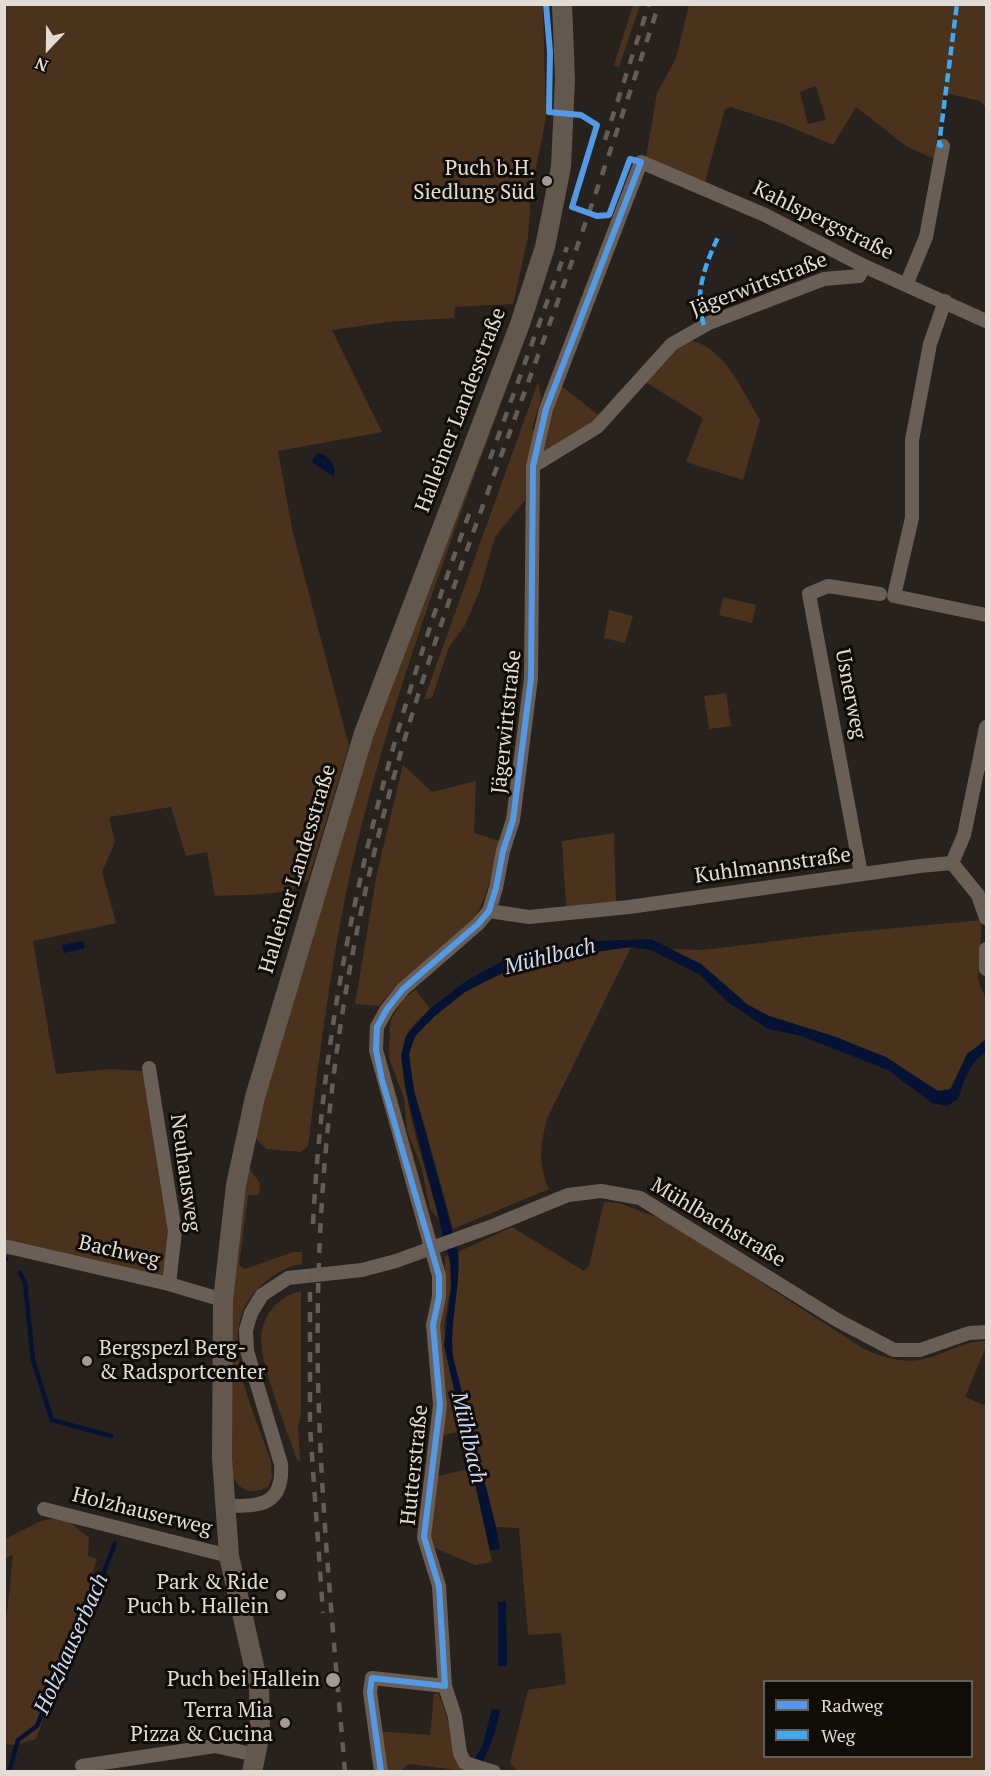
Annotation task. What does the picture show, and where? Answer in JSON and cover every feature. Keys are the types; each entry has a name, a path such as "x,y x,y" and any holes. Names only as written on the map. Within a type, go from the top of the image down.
{"main road":[{"name":"Halleiner Landesstraße","path":"254,1763 261,1710 260,1688 229,1556 223,1506 223,1300 232,1205 255,1097 364,733 520,324 545,247 561,167 565,79 562,4"}],"street":[{"path":"906,285 926,237 943,146"},
{"name":"Kahlspergstraße","path":"640,162 765,215 864,266 987,321"},
{"name":"Jägerwirtstraße","path":"438,1245 382,1080 376,1050 377,1027 387,1009 403,989 478,924 489,911 513,820 531,678 533,466 546,409 640,162"},
{"name":"Jägerwirtstraße","path":"533,466 597,427 652,363 672,344 709,323 824,279 860,276 864,266"},
{"path":"945,301 930,344 912,440 912,518 894,596 987,615"},
{"name":"Usnerweg","path":"861,874 809,594 828,586 880,594"},
{"path":"987,727 983,763 964,835 952,863 978,895 987,918"},
{"name":"Kuhlmannstraße","path":"489,911 528,917 629,907 952,863"},
{"path":"986,968 987,949"},
{"name":"Neuhausweg","path":"148,1068 175,1231 169,1284"},
{"name":"Mühlbachstraße","path":"223,1506 264,1504 274,1496 282,1478 281,1464 247,1351 246,1330 250,1313 262,1296 288,1278 362,1270 461,1237 568,1195 601,1191 640,1198 837,1320 894,1350 920,1350 969,1333 987,1332"},
{"name":"Hutterstraße","path":"438,1245 439,1297 433,1325 440,1405 424,1537 439,1586 445,1686 456,1717 460,1753 468,1765 489,1770"},
{"name":"Bachweg","path":"4,1246 169,1284 223,1300"},
{"name":"Holzhauserweg","path":"44,1509 229,1556"},
{"path":"381,1772 370,1692 372,1678 445,1686"},
{"path":"82,1766 215,1746 254,1763"}],"shaded area":[{"path":"4,5 543,5 546,117 531,193 528,237 513,304 455,307 454,318 389,322 332,330 382,432 278,451 292,529 349,746 308,880 289,890 251,895 215,896 207,852 186,856 171,807 109,817 115,842 102,872 116,923 33,941 56,1074 110,1069 144,1071 172,1230 164,1277 5,1239"},
{"path":"633,5 640,5 619,67 614,65"},
{"path":"689,5 986,5 986,108 980,101 944,93 934,159 906,146 856,107 833,145 783,124 731,107 725,109 705,182 646,158 657,93 676,58","holes":["816,86 826,120 808,124 800,92"]},
{"path":"540,296 423,621 381,753 353,860 337,941 308,1146 301,1152 267,1149 254,1137 263,1099 376,720"},
{"path":"693,341 715,353 724,363 760,420 743,480 686,462 703,418 644,381 660,362 678,347"},
{"path":"538,382 541,398 532,429 544,434 554,400 562,386 603,419 577,438 580,445 540,470 526,467 525,500 495,537 479,593 464,627 449,647 432,698 424,699"},
{"path":"723,597 756,605 752,623 719,615"},
{"path":"609,610 633,616 625,643 604,638"},
{"path":"726,693 731,726 709,729 704,696"},
{"path":"403,765 432,792 476,781 474,833 500,841 484,899 479,911 465,931 445,950 399,985 379,1006 355,1004 377,873"},
{"path":"614,833 616,903 566,907 562,841"},
{"path":"982,920 978,980 986,999 986,1040 982,1041 960,1069 950,1089 945,1092 929,1088 836,1037 769,1016 748,1005 713,974 672,949 703,950 831,934"},
{"path":"631,947 547,1119 541,1154 543,1171 549,1189 453,1229 412,1083 409,1051 416,1037 429,1021 450,1002 497,976 549,960"},
{"path":"416,990 430,1009 413,1025 406,1037 403,1053 404,1075 414,1127 440,1221 430,1209 421,1166 407,1131 404,1098 389,1058 390,1021 404,998"},
{"path":"247,1166 260,1183 259,1195 248,1195 239,1265 245,1269 293,1252 302,1252 302,1264 282,1270 265,1282 248,1300 240,1321 238,1344 240,1368 246,1392 271,1461 272,1477 268,1487 256,1491 245,1490 241,1487 231,1472 231,1277"},
{"path":"604,1202 619,1203 667,1221 871,1352 908,1361 932,1357 962,1345 986,1341 986,1347 965,1397 986,1406 986,1771 518,1772 510,1763 528,1690 566,1684 561,1633 528,1635 519,1528 496,1527 453,1357 458,1252 512,1227 584,1271 589,1266"},
{"path":"449,1254 451,1287 444,1327 460,1415 492,1562 475,1565 435,1548 431,1539 434,1477 468,1469 459,1432 440,1436 447,1396 438,1330 445,1297 445,1256"},
{"path":"301,1291 301,1414 298,1427 300,1461 297,1460 270,1383 261,1341 264,1323 272,1308 285,1297"},
{"path":"55,1518 71,1523 89,1538 88,1556 97,1559 91,1577 94,1582 81,1625 49,1700 36,1739 15,1745 5,1744 4,1640 13,1555 5,1558 5,1539 41,1521"},
{"path":"438,1693 464,1771 409,1764 400,1771 385,1771 378,1731 430,1735 434,1694"}],"water":[{"path":"319,453 331,462 334,477 312,462 315,455"},
{"name":"Mühlbach","path":"651,939 701,964 748,1005 769,1016 836,1037 886,1057 938,1091 951,1089 967,1054 986,1040 986,1053 971,1067 958,1099 947,1106 932,1103 888,1070 801,1036 768,1029 728,1002 699,974 651,950 631,947 558,957 502,973 465,992 435,1016 415,1036 409,1054 414,1090 458,1252 453,1357 496,1527 500,1549 490,1550 444,1345 451,1287 451,1266 406,1091 401,1056 406,1036 430,1009 466,981 501,962 596,941"},
{"path":"83,941 85,948 64,953 62,945"},
{"path":"506,1601 507,1666 498,1666 498,1602"},
{"path":"492,1709 500,1710 495,1733 479,1771 466,1772 482,1747"}],"waterway":[{"name":"Holzhauserbach","path":"20,1273 25,1283 33,1360 52,1420 111,1436"},
{"name":"Holzhauserbach","path":"9,1772 18,1740 37,1726 86,1603 102,1577 115,1543"}],"railway":[{"path":"605,140 649,4"},
{"path":"345,1772 322,1477 318,1320 326,1142 351,965 378,835 418,695 465,556 586,221 659,4"},
{"path":"490,459 567,247"},
{"path":"313,1224 320,1130 331,1038 346,948 365,859 412,683 472,506"},
{"path":"310,1272 310,1427 323,1613"}],"marked path":[{"path":"943,146 939,145 957,4"},
{"path":"704,325 700,290 719,235"}],"cycle path":[{"path":"381,1772 370,1692 372,1678 445,1686 439,1586 424,1537 440,1405 433,1325 439,1297 439,1276 382,1080 376,1050 377,1027 387,1009 403,989 478,924 489,911 513,820 531,678 533,466 546,409 641,162 630,159 609,215 597,216 572,207 597,125 581,115 549,112 550,52 546,4"}],"place":[{"name":"Puch b.H. Siedlung Süd","path":"547,181"},
{"name":"Bergspezl Berg- & Radsportcenter","path":"87,1361"},
{"name":"Park & Ride Puch b. Hallein","path":"281,1595"},
{"name":"Puch bei Hallein","path":"333,1680"},
{"name":"Terra Mia Pizza & Cucina","path":"285,1723"}]}
